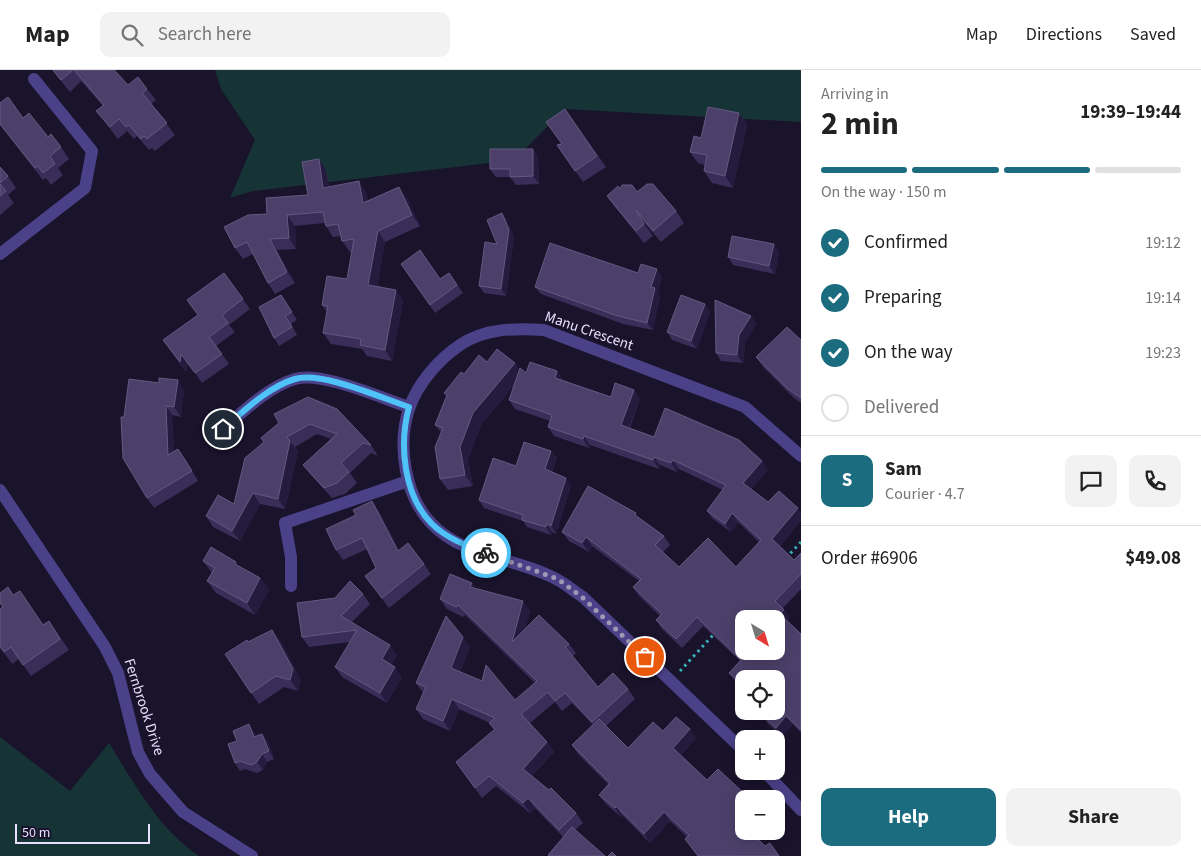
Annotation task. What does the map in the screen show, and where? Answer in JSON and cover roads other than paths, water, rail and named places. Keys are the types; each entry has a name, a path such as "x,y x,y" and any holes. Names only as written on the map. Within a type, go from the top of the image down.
{"street":[{"path":"0,254 85,188 92,151 34,79"},
{"name":"Manu Crescent","path":"735,743 583,598 558,579 470,548 432,524 419,508 408,482 404,447 409,407 430,372 461,344 486,333 514,328 544,330 745,407 801,456"},
{"path":"223,429 264,395 295,379 319,377 409,407"},
{"path":"291,586 291,557 285,523 408,482"},
{"name":"Fernbrook Drive","path":"0,490 105,647 118,673 138,752 150,774 183,812 252,856"},
{"path":"773,780 801,810"}]}
